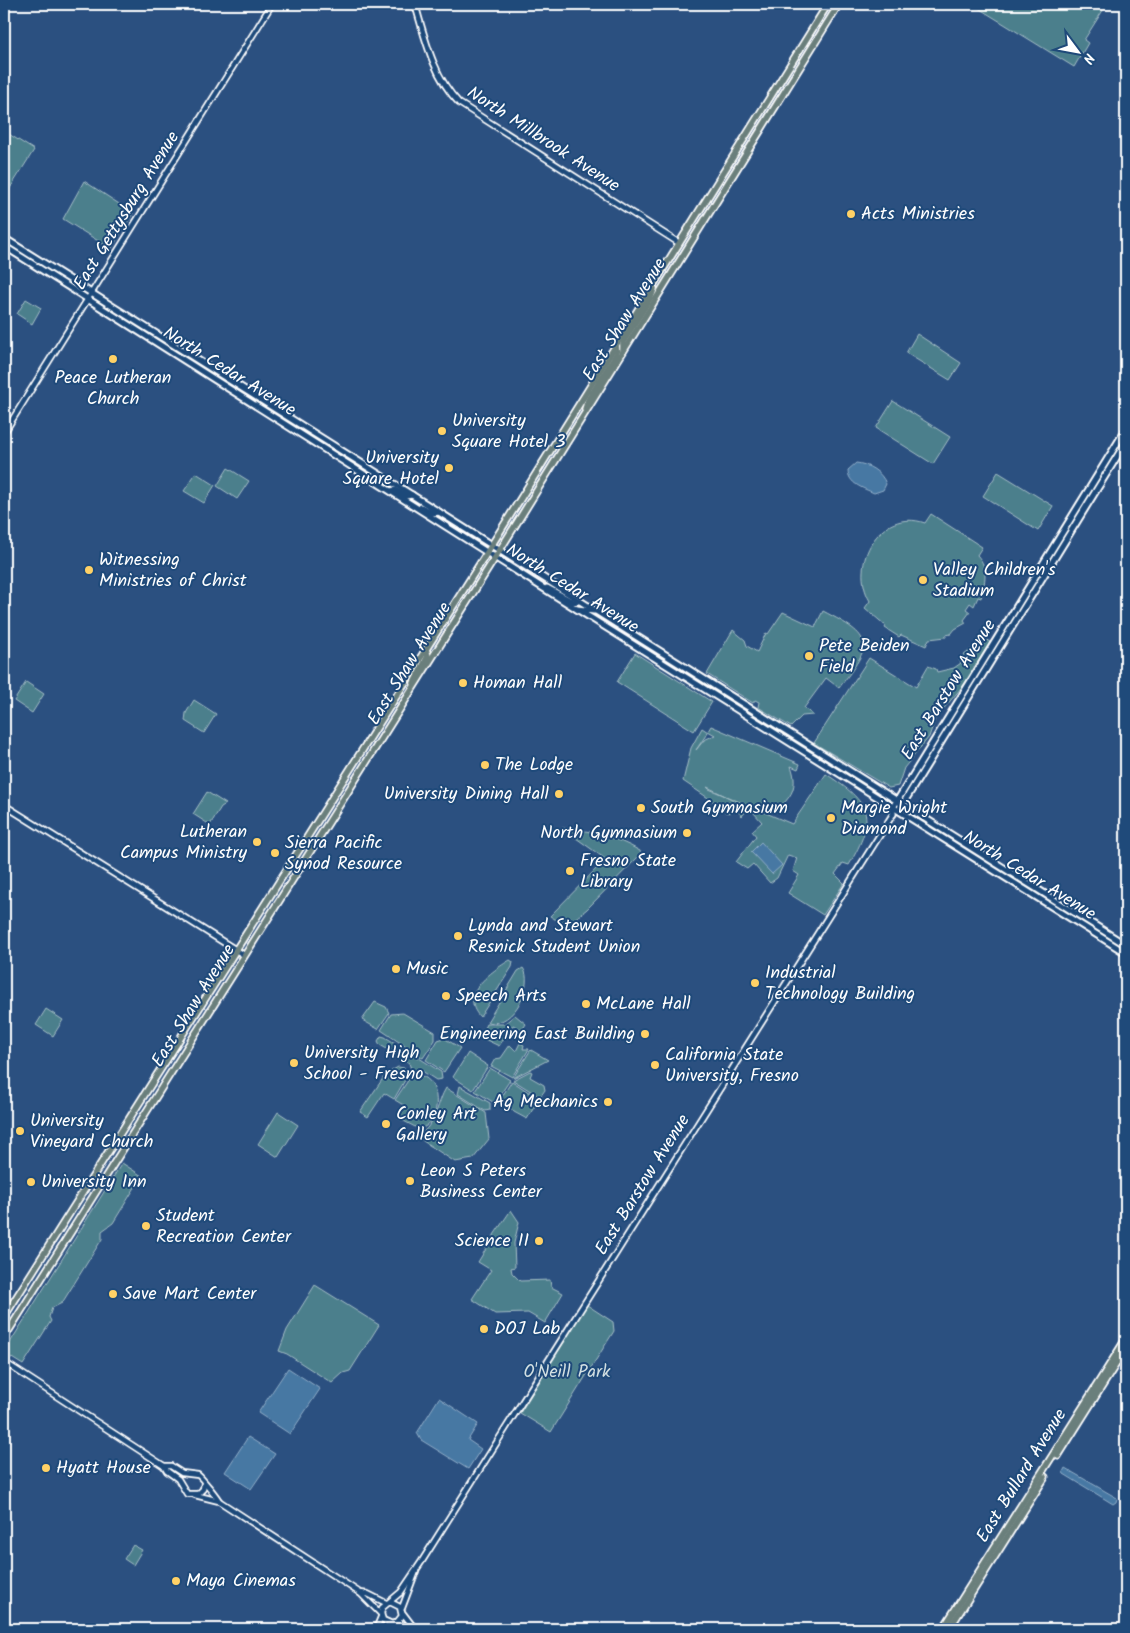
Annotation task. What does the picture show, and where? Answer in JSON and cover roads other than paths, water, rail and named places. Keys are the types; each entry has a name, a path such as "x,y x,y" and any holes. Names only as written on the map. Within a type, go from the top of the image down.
{"main road":[{"name":"East Shaw Avenue","path":"4,1317 492,545 828,4"},
{"name":"East Shaw Avenue","path":"4,1338 495,558 839,4"},
{"name":"North Cedar Avenue","path":"4,238 1126,945"},
{"name":"North Cedar Avenue","path":"4,246 495,558 1126,953"},
{"path":"10,250 29,258 34,257"},
{"path":"623,350 623,342 651,297 657,279"},
{"path":"582,418 588,400 617,353 616,346"},
{"name":"East Barstow Avenue","path":"893,807 1126,429"},
{"name":"East Barstow Avenue","path":"894,814 903,805 1126,442"},
{"path":"379,484 395,485"},
{"path":"391,491 395,490 406,496 412,495"},
{"path":"402,498 433,513 438,512"},
{"path":"540,586 555,591 573,602 578,600"},
{"path":"577,609 595,611"},
{"path":"410,692 417,672 428,656 426,649"},
{"path":"893,807 894,814"},
{"path":"1037,897 1054,904 1082,921 1088,920"},
{"name":"East Bullard Avenue","path":"943,1629 1126,1339"},
{"name":"East Bullard Avenue","path":"949,1629 1126,1348"}],"street":[{"name":"East Gettysburg Avenue","path":"4,433 272,4"},
{"name":"North Millbrook Avenue","path":"415,4 433,62 446,87 459,103 679,243"},
{"path":"4,805 244,955"},
{"name":"East Barstow Avenue","path":"402,1611 416,1571 894,814"},
{"path":"4,1362 164,1466 168,1472 178,1479 187,1494 219,1502 360,1593 381,1615 385,1622 416,1629"},
{"path":"164,1466 171,1466 182,1473 200,1476 209,1490 217,1496 219,1502"},
{"path":"182,1488 184,1479 192,1474"},
{"path":"194,1495 201,1492 203,1482"},
{"name":"East Barstow Avenue","path":"388,1603 401,1592 412,1573 416,1571"},
{"path":"360,1593 368,1594 388,1603 396,1603 416,1629"},
{"path":"376,1629 382,1608 388,1603"},
{"path":"384,1629 400,1619 402,1611"}],"water":[{"path":"856,463 870,467 878,472 886,484 883,490 874,493 853,482 848,470"},
{"path":"761,842 782,865 772,874 751,852"},
{"path":"288,1368 320,1389 290,1434 258,1413"},
{"path":"439,1398 478,1424 468,1440 481,1449 468,1469 421,1440 417,1433"},
{"path":"248,1437 275,1454 251,1489 225,1472"},
{"path":"1065,1468 1117,1498 1116,1502 1113,1504 1064,1474"}],"place":[{"name":"Acts Ministries","path":"851,214"},
{"name":"Peace Lutheran Church","path":"113,359"},
{"name":"University Square Hotel 3","path":"442,431"},
{"name":"University Square Hotel","path":"449,468"},
{"name":"Witnessing Ministries of Christ","path":"89,570"},
{"name":"Valley Children's Stadium","path":"923,580"},
{"name":"Pete Beiden Field","path":"809,656"},
{"name":"Homan Hall","path":"463,683"},
{"name":"The Lodge","path":"485,765"},
{"name":"University Dining Hall","path":"559,794"},
{"name":"South Gymnasium","path":"641,808"},
{"name":"Margie Wright Diamond","path":"831,818"},
{"name":"North Gymnasium","path":"687,833"},
{"name":"Lutheran Campus Ministry","path":"257,842"},
{"name":"Sierra Pacific Synod Resource","path":"275,853"},
{"name":"Fresno State Library","path":"570,871"},
{"name":"Lynda and Stewart Resnick Student Union","path":"458,936"},
{"name":"Music","path":"396,969"},
{"name":"Industrial Technology Building","path":"755,983"},
{"name":"Speech Arts","path":"446,996"},
{"name":"McLane Hall","path":"586,1004"},
{"name":"Engineering East Building","path":"645,1034"},
{"name":"University High School - Fresno","path":"294,1063"},
{"name":"California State University, Fresno","path":"655,1065"},
{"name":"Ag Mechanics","path":"608,1102"},
{"name":"Conley Art Gallery","path":"386,1124"},
{"name":"University Vineyard Church","path":"20,1131"},
{"name":"Leon S Peters Business Center","path":"410,1181"},
{"name":"University Inn","path":"31,1182"},
{"name":"Student Recreation Center","path":"146,1226"},
{"name":"Science II","path":"539,1241"},
{"name":"Save Mart Center","path":"113,1294"},
{"name":"DOJ Lab","path":"484,1329"},
{"name":"Hyatt House","path":"46,1468"},
{"name":"Maya Cinemas","path":"176,1581"}],"park label":[{"name":"O'Neill Park","path":"567,1372"}]}
